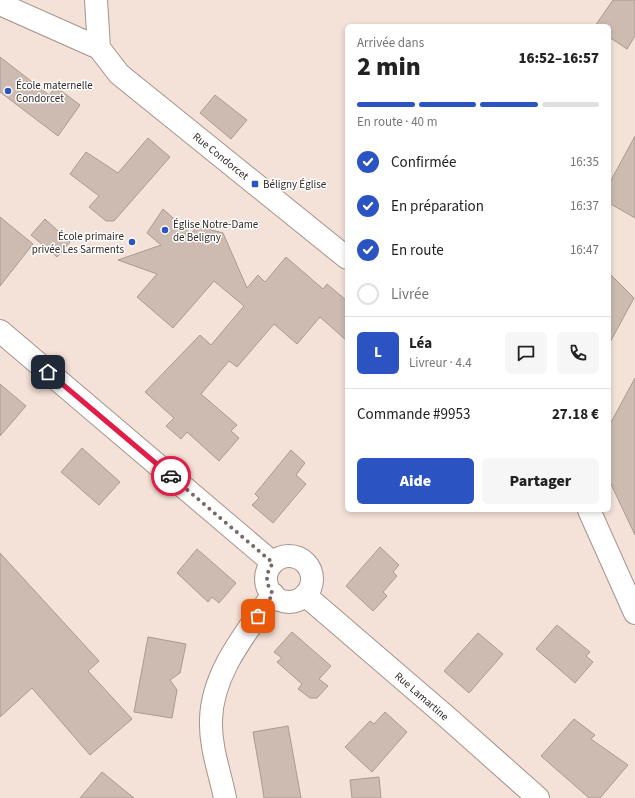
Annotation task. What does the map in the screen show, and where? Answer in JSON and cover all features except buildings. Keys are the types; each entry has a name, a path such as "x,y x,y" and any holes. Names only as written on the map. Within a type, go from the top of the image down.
{"street":[{"path":"96,0 99,48"},
{"name":"Rue Condorcet","path":"0,4 99,48 119,74 345,256"},
{"path":"0,332 273,563"},
{"path":"590,512 635,612"},
{"path":"293,556 305,563 310,569 312,583 305,595 299,599 285,601 279,599 273,594 267,582 267,575 269,568 273,563 279,558 293,556"},
{"path":"225,798 214,754 211,720 215,693 228,660 273,594"},
{"name":"Rue Lamartine","path":"305,595 538,798"}],"way so far":[{"path":"171,476 273,563 269,568 267,582 273,594 258,616"}],"place":[{"name":"École maternelle Condorcet","path":"8,91"},
{"name":"Béligny Église","path":"255,184"},
{"name":"Église Notre-Dame de Beligny","path":"165,230"},
{"name":"École primaire privée Les Sarments","path":"132,242"}],"route":[{"path":"48,372 171,476"}]}
